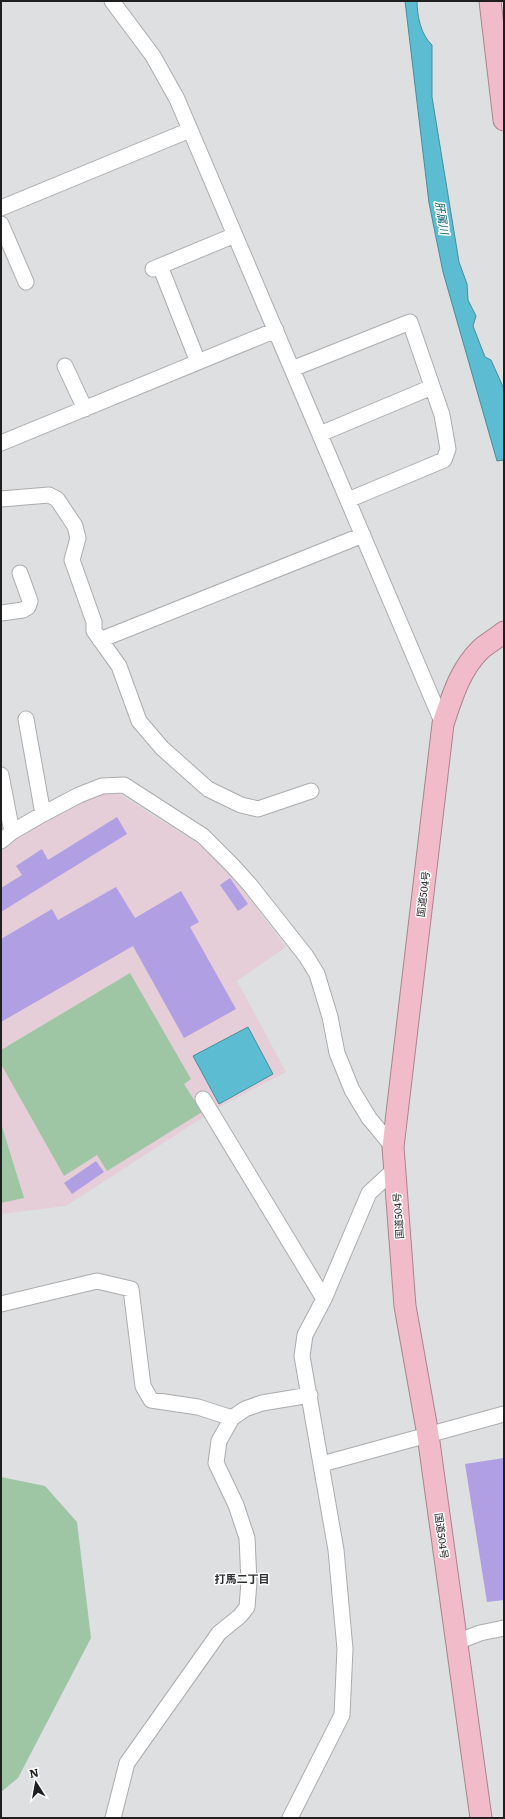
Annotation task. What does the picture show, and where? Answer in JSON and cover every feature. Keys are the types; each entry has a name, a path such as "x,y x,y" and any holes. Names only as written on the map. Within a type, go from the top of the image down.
{"highway":[{"path":"490,1 504,120"},
{"name":"国道504号","path":"481,1818 428,1435 405,1306 393,1147 443,724 456,686 465,670 481,649 504,632"}],"street":[{"path":"112,1 152,56 177,99 443,724"},
{"path":"1,208 190,130"},
{"path":"1,224 26,282"},
{"path":"198,362 157,268 235,235"},
{"path":"292,369 410,322 442,415 448,449 444,460 348,500"},
{"path":"1,443 276,330"},
{"path":"65,366 85,409"},
{"path":"320,434 432,387"},
{"path":"1,499 49,495 57,499 75,526 78,538 72,560 94,622 94,631 119,666 139,721 162,748 208,789 241,805 258,809 311,791"},
{"path":"100,640 363,535"},
{"path":"1,613 23,610 28,607 30,600 20,573"},
{"path":"26,719 43,814"},
{"path":"1,775 6,837 43,814 79,795 102,786 124,785 203,836 250,885 306,956 317,974 330,1017 337,1053 352,1090 369,1118 393,1147"},
{"path":"203,1100 324,1299"},
{"path":"290,1818 342,1715 344,1649 341,1601 336,1550 302,1356 305,1335 324,1299 369,1193 394,1169"},
{"path":"1,1304 97,1281 131,1289 143,1386 151,1400 198,1407 232,1418"},
{"path":"113,1818 127,1763 219,1633 240,1616 247,1607 249,1582 247,1538 236,1505 216,1463 219,1441 232,1418 245,1409 262,1403 310,1395"},
{"path":"322,1464 504,1414"},
{"path":"457,1642 480,1633 504,1628"}],"shaded area":[{"path":"115,791 200,845 225,865 286,947 237,981 286,1072 216,1109 66,1206 1,1214 1,848 18,836 88,796"}],"green space":[{"path":"130,973 191,1079 184,1084 202,1112 107,1171 97,1155 64,1176 1,1064 1,1050"},
{"path":"1,1123 24,1198 1,1203"},
{"path":"1,1477 45,1486 77,1522 91,1638 18,1778 1,1792"}],"water":[{"name":"肝属川","path":"405,1 417,1 422,31 432,45 432,97 459,262 467,284 468,300 476,316 473,326 485,357 491,360 504,389 504,464 503,460 497,461 443,272 429,203"},
{"path":"248,1027 273,1074 219,1104 193,1056"}],"building":[{"path":"117,817 127,834 1,912 1,888 22,875 16,866 42,849 48,860"},
{"path":"230,878 248,904 238,911 220,885"},
{"path":"116,887 135,918 181,891 199,922 190,927 236,1009 184,1038 133,946 1,1022 1,939 52,909 58,920"},
{"path":"96,1161 104,1172 72,1194 64,1183"},
{"path":"504,1458 504,1600 487,1602 465,1464"}],"district":[{"name":"打馬二丁目","path":"242,1579"}]}
